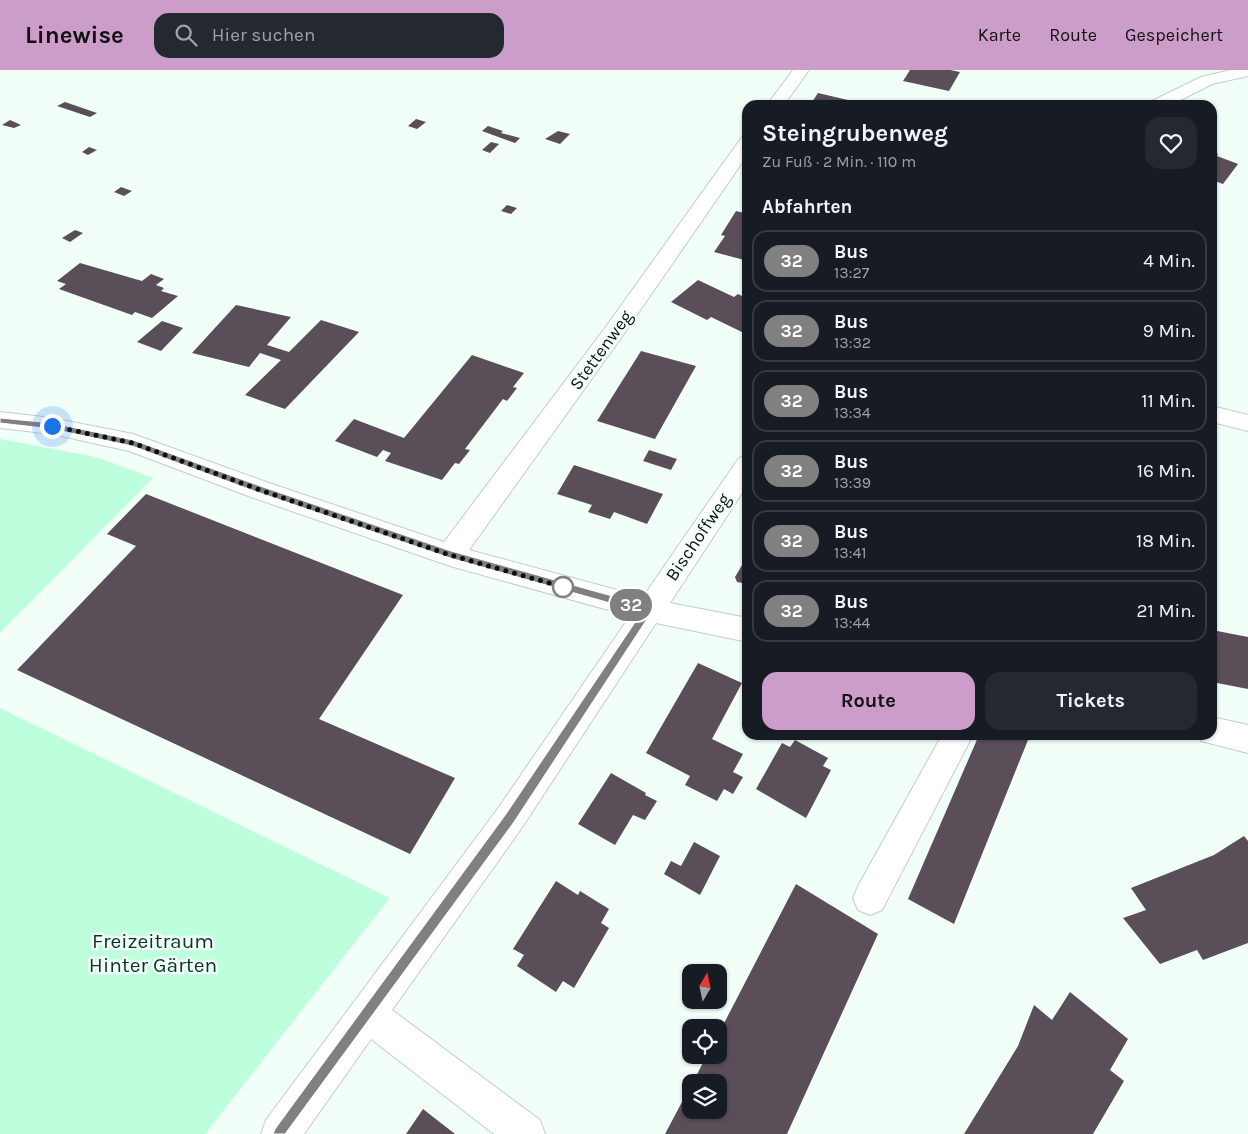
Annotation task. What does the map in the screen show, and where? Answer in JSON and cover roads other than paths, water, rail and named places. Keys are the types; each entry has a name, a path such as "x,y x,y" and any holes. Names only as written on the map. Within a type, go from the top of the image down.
{"street":[{"path":"779,100 801,70"},
{"path":"1168,100 1207,80 1248,71"},
{"name":"Stettenweg","path":"450,555 613,334 742,150"},
{"path":"1217,415 1248,423"},
{"path":"0,420 52,426 133,443 260,490 450,555 648,610 742,629"},
{"name":"Bischoffweg","path":"280,1134 510,818 742,473"},
{"path":"1217,732 1248,738"},
{"path":"870,898 955,740"},
{"path":"368,1013 526,1134"}],"park label":[{"name":"Freizeitraum Hinter Gärten","path":"153,953"}]}
